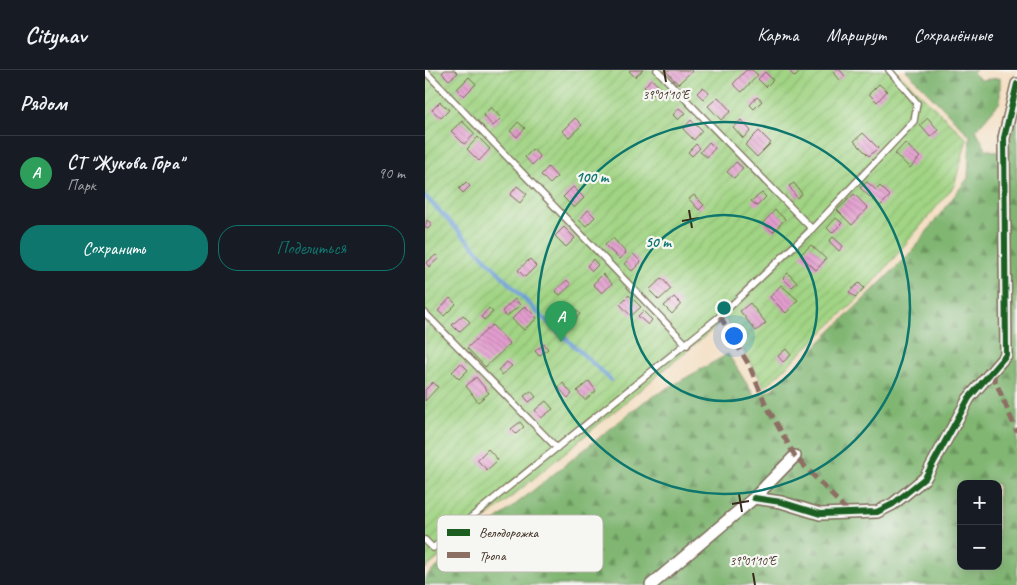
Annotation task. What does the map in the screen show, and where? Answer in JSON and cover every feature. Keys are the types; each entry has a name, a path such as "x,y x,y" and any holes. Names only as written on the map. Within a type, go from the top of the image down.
{"street":[{"path":"754,498 781,502 819,514 877,512 893,504 925,478 969,398 1006,355 1004,138 1017,84"},
{"path":"651,585 754,498 795,456"}],"lane":[{"path":"657,70 812,229"},
{"path":"474,515 687,345 812,229 914,120 917,103 889,70"},
{"path":"425,71 687,345"},
{"path":"425,313 557,448"},
{"path":"425,540 433,548 437,545"}],"green space":[{"path":"425,70 895,70 967,139 954,186 868,289 765,387 725,319 490,515 437,515 437,559 425,569"},
{"path":"906,70 976,70 973,73 981,80 1000,78 1000,102 976,130 986,149 1008,155 1017,102 1017,585 425,585 425,577 437,567 437,572 603,572 603,515 502,515 645,401 728,354 755,397 772,389 909,255 968,178 970,136"}],"building":[{"path":"445,70 455,70 458,73 449,80 442,73"},
{"path":"630,70 643,70 635,77 629,71"},
{"path":"665,70 691,70 692,71 678,84"},
{"path":"746,70 752,70 758,75 742,92 733,84"},
{"path":"792,70 802,70 795,77 790,72"},
{"path":"840,70 845,76 840,80 833,72"},
{"path":"765,72 773,80 766,87 758,79"},
{"path":"469,77 476,84 464,96 457,89"},
{"path":"651,79 660,87 653,95 644,87"},
{"path":"879,84 887,91 877,102 869,94"},
{"path":"703,87 709,92 703,99 697,93"},
{"path":"718,97 731,111 721,120 708,106"},
{"path":"757,97 762,101 754,109 750,105"},
{"path":"440,102 449,110 441,118 432,110"},
{"path":"491,107 501,118 493,126 483,115"},
{"path":"679,108 685,113 678,120 673,115"},
{"path":"575,118 582,125 569,137 562,131"},
{"path":"928,118 938,130 930,137 920,125"},
{"path":"691,120 702,131 694,140 683,129"},
{"path":"741,120 751,131 743,138 733,127"},
{"path":"462,121 475,134 464,144 451,131"},
{"path":"518,122 525,128 517,137 510,131"},
{"path":"759,131 771,143 757,157 745,145"},
{"path":"863,133 878,148 869,156 854,141"},
{"path":"478,137 490,149 479,161 467,149"},
{"path":"709,142 715,148 707,157 700,152"},
{"path":"905,143 920,157 910,168 895,154"},
{"path":"696,144 700,148 692,156 688,152"},
{"path":"533,149 540,157 532,165 525,157"},
{"path":"736,162 743,168 734,178 727,172"},
{"path":"548,167 557,177 550,184 541,175"},
{"path":"466,182 470,186 463,193 459,189"},
{"path":"867,182 876,190 880,186 890,196 880,206 860,188"},
{"path":"794,183 802,194 797,198 789,186"},
{"path":"517,186 527,194 520,203 510,195"},
{"path":"573,187 584,198 574,208 563,197"},
{"path":"762,193 766,197 757,206 751,201"},
{"path":"854,194 868,208 852,225 837,210"},
{"path":"694,195 704,205 699,210 689,199"},
{"path":"588,210 595,217 586,226 579,220"},
{"path":"775,210 785,219 773,232 763,223"},
{"path":"836,218 842,223 832,233 827,228"},
{"path":"427,220 432,224 428,229 425,227"},
{"path":"564,227 575,238 566,247 555,236"},
{"path":"833,237 843,246 839,251 829,241"},
{"path":"613,238 626,253 619,259 605,245"},
{"path":"811,245 826,259 816,270 800,255"},
{"path":"633,254 641,262 632,271 624,264"},
{"path":"436,255 439,258 429,267 426,263"},
{"path":"530,259 536,266 525,277 518,270"},
{"path":"593,259 598,265 592,271 587,266"},
{"path":"788,273 797,283 792,287 783,278"},
{"path":"603,274 612,284 602,293 593,284"},
{"path":"662,278 671,289 659,300 649,290"},
{"path":"567,280 571,285 560,295 555,291"},
{"path":"859,283 864,288 855,297 849,292"},
{"path":"781,285 798,300 786,313 770,297"},
{"path":"629,295 641,307 631,316 620,304"},
{"path":"674,297 681,304 672,314 664,306"},
{"path":"450,298 456,304 444,316 438,311"},
{"path":"515,299 520,305 506,317 502,311"},
{"path":"750,303 766,323 756,331 740,311"},
{"path":"525,306 537,318 524,330 512,319"},
{"path":"489,308 493,312 484,320 481,317"},
{"path":"575,309 580,314 574,321 568,316"},
{"path":"643,311 652,320 648,325 638,316"},
{"path":"463,315 470,322 459,332 452,325"},
{"path":"492,325 510,344 485,367 467,348"},
{"path":"544,344 548,349 539,356 535,351"},
{"path":"786,349 791,355 783,362 778,356"},
{"path":"507,362 512,366 502,375 498,370"},
{"path":"461,363 468,370 459,379 452,372"},
{"path":"476,377 489,393 478,402 466,386"},
{"path":"589,381 596,391 585,400 577,391"},
{"path":"433,382 438,387 425,401 425,390"},
{"path":"563,383 572,394 568,398 558,387"},
{"path":"531,391 536,397 529,402 524,396"},
{"path":"546,401 553,409 541,418 535,410"},
{"path":"520,422 524,427 516,434 511,429"},
{"path":"488,449 498,460 487,470 477,460"}],"waterway":[{"path":"425,196 538,313 611,380"}],"marked path":[{"path":"720,316 749,365 766,405 795,456 849,513"},
{"path":"992,373 1017,432"}],"cycle path":[{"path":"754,498 781,502 820,514 877,512 893,504 925,478 969,398 1006,355 1004,138 1017,84"}],"place":[{"name":"СТ \"Жукова Гора\"","path":"561,342"}]}
